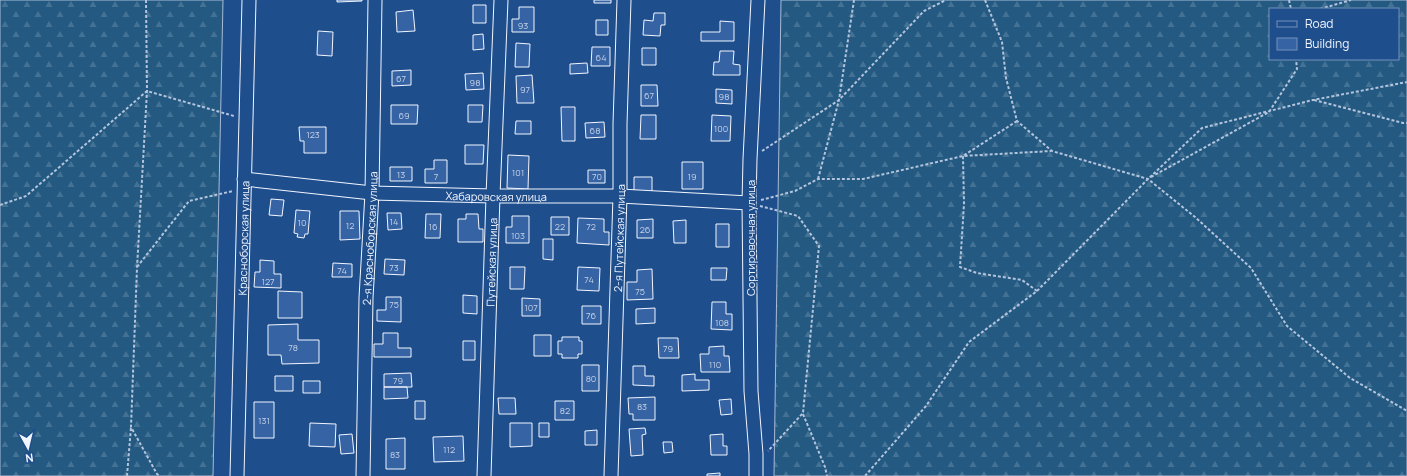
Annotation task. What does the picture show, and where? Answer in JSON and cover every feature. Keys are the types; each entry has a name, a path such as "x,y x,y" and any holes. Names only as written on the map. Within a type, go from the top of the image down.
{"street":[{"name":"Красноборская улица","path":"237,476 249,0"},
{"name":"2-я Красноборская улица","path":"363,476 366,298 372,193 375,0"},
{"name":"Путейская улица","path":"484,476 501,0"},
{"name":"2-я Путейская улица","path":"611,476 620,196 620,124 624,0"},
{"name":"Сортировочная улица","path":"756,476 756,454 751,391 749,203 758,0"},
{"name":"Хабаровская улица","path":"244,184 372,193 493,196 620,196 749,203"}],"path":[{"path":"127,476 131,427 137,268 147,91 146,0"},
{"path":"818,179 839,100 854,0"},
{"path":"750,159 839,100 924,11 946,0"},
{"path":"986,0 1002,42 1006,78 1017,121 1052,151"},
{"path":"1323,8 1351,0"},
{"path":"1148,179 1269,112 1297,69 1296,60"},
{"path":"865,476 926,406 969,342 1037,291 1148,179 1202,128 1313,100 1407,82"},
{"path":"147,91 246,120"},
{"path":"0,205 26,196 147,91"},
{"path":"1313,100 1407,123"},
{"path":"963,156 1017,121"},
{"path":"749,203 795,191 818,179 863,179 963,156 1052,151 1148,179 1196,217 1251,268 1287,326 1350,378 1407,411"},
{"path":"963,156 964,204 960,267 977,273 1022,280 1037,291"},
{"path":"137,268 189,201 244,184"},
{"path":"749,203 798,216 819,246 803,413 825,467 826,476"},
{"path":"756,454 764,454 803,413"},
{"path":"131,427 157,474 160,476"}],"green space":[{"path":"0,0 223,0 213,476 0,476"},
{"path":"781,0 1407,0 1407,476 774,476"}],"building":[{"path":"337,0 362,0 362,1 337,2"},
{"path":"594,0 611,0 611,3 594,3"},
{"path":"473,5 486,5 486,23 473,23"},
{"path":"519,7 534,7 534,32 512,32 512,19 519,19"},
{"path":"413,10 415,31 397,32 396,12"},
{"path":"654,13 665,13 665,25 661,25 660,36 643,35 644,20 653,21"},
{"path":"596,20 608,20 608,35 596,35"},
{"path":"720,21 734,22 734,41 701,41 701,32 720,32"},
{"path":"318,31 333,32 332,56 317,55"},
{"path":"483,34 484,49 473,50 473,35"},
{"path":"516,43 530,44 529,67 515,67"},
{"path":"592,47 610,47 610,66 591,66"},
{"path":"642,48 656,48 656,65 642,65"},
{"path":"720,51 734,51 733,64 740,65 740,75 713,75 714,62 719,62"},
{"path":"587,63 588,73 570,74 570,64"},
{"path":"411,70 411,85 392,86 392,71"},
{"path":"483,73 484,89 466,90 465,74"},
{"path":"532,75 534,103 517,103 516,76"},
{"path":"641,85 657,85 658,106 641,106"},
{"path":"716,89 732,90 732,104 716,103"},
{"path":"391,105 418,105 417,124 391,124"},
{"path":"468,105 483,105 482,122 468,122"},
{"path":"561,107 575,107 575,141 562,141"},
{"path":"641,115 656,115 656,139 640,139"},
{"path":"712,115 731,116 730,141 711,141"},
{"path":"516,121 531,121 531,134 515,134"},
{"path":"604,122 605,137 586,138 585,123"},
{"path":"299,127 326,127 326,153 304,153 304,141 300,141"},
{"path":"465,145 484,145 483,164 465,164"},
{"path":"508,155 529,156 528,189 507,188"},
{"path":"434,160 447,160 447,183 425,183 425,169 434,169"},
{"path":"682,162 703,162 703,189 682,189"},
{"path":"390,167 412,167 412,181 390,181"},
{"path":"588,170 605,170 605,183 588,183"},
{"path":"634,177 652,177 652,192 634,192"},
{"path":"271,199 284,200 282,216 269,215"},
{"path":"296,210 310,211 308,234 305,234 304,238 297,237 298,234 294,233"},
{"path":"340,211 359,211 360,239 340,240"},
{"path":"387,213 401,213 402,229 388,230"},
{"path":"426,214 441,214 440,238 425,238"},
{"path":"466,214 478,214 479,229 483,229 483,242 458,242 458,219 466,219"},
{"path":"512,216 529,216 529,243 506,243 506,227 512,227"},
{"path":"551,217 569,217 569,235 551,235"},
{"path":"578,218 604,219 604,232 609,232 609,245 577,243"},
{"path":"653,219 653,238 637,238 637,220"},
{"path":"686,220 686,243 674,243 673,221"},
{"path":"716,224 729,224 729,247 716,247"},
{"path":"543,239 553,239 553,260 543,259"},
{"path":"385,259 405,260 404,275 384,274"},
{"path":"260,260 274,261 274,274 281,274 281,288 254,287 255,272 260,272"},
{"path":"333,263 352,264 352,277 332,277"},
{"path":"510,267 525,267 524,289 510,289"},
{"path":"578,267 600,268 599,291 577,290"},
{"path":"711,268 727,268 726,280 711,280"},
{"path":"652,269 653,299 627,300 627,282 637,282 637,270"},
{"path":"278,291 302,292 302,318 278,318"},
{"path":"463,295 477,296 477,314 463,313"},
{"path":"386,297 401,297 401,322 377,321 377,310 386,310"},
{"path":"522,298 540,299 540,316 522,316"},
{"path":"712,302 726,302 726,314 732,314 732,330 711,329"},
{"path":"582,306 601,306 601,324 582,324"},
{"path":"655,308 655,323 636,324 636,309"},
{"path":"298,324 298,340 319,340 319,363 282,364 281,355 268,355 268,325"},
{"path":"383,333 398,333 398,348 411,348 411,357 374,357 374,344 383,344"},
{"path":"534,335 551,335 551,356 534,356"},
{"path":"562,337 579,337 579,341 582,341 582,354 578,354 578,358 562,358 562,354 558,354 558,341 562,341"},
{"path":"658,338 678,338 679,358 659,358"},
{"path":"463,341 475,341 475,360 463,360"},
{"path":"724,346 724,356 729,356 730,372 701,372 700,354 709,354 709,347"},
{"path":"582,365 599,365 599,391 582,391"},
{"path":"633,366 645,366 645,376 654,376 654,386 633,385"},
{"path":"411,373 412,387 384,387 384,374"},
{"path":"695,374 695,380 709,380 709,390 682,391 682,375"},
{"path":"275,376 293,376 293,391 275,391"},
{"path":"303,381 320,381 320,393 303,393"},
{"path":"384,387 407,387 408,398 384,399"},
{"path":"655,397 655,420 633,420 633,414 629,414 628,398"},
{"path":"498,398 515,398 516,414 499,414"},
{"path":"731,399 732,414 721,415 719,400"},
{"path":"415,401 425,401 425,419 415,419"},
{"path":"555,401 574,401 574,420 555,420"},
{"path":"254,402 274,402 274,438 254,438"},
{"path":"310,423 336,424 335,447 309,446"},
{"path":"510,423 532,423 532,446 510,447"},
{"path":"539,423 549,423 549,437 539,437"},
{"path":"645,428 646,434 642,435 643,455 631,456 629,429"},
{"path":"597,430 597,445 585,445 585,431"},
{"path":"352,434 354,453 341,454 339,435"},
{"path":"723,434 723,446 727,446 727,455 711,455 710,435"},
{"path":"463,436 464,461 434,462 433,437"},
{"path":"405,438 405,469 386,469 386,439"},
{"path":"663,442 672,442 673,452 664,453"},
{"path":"720,473 720,476 707,476 707,474"}]}
